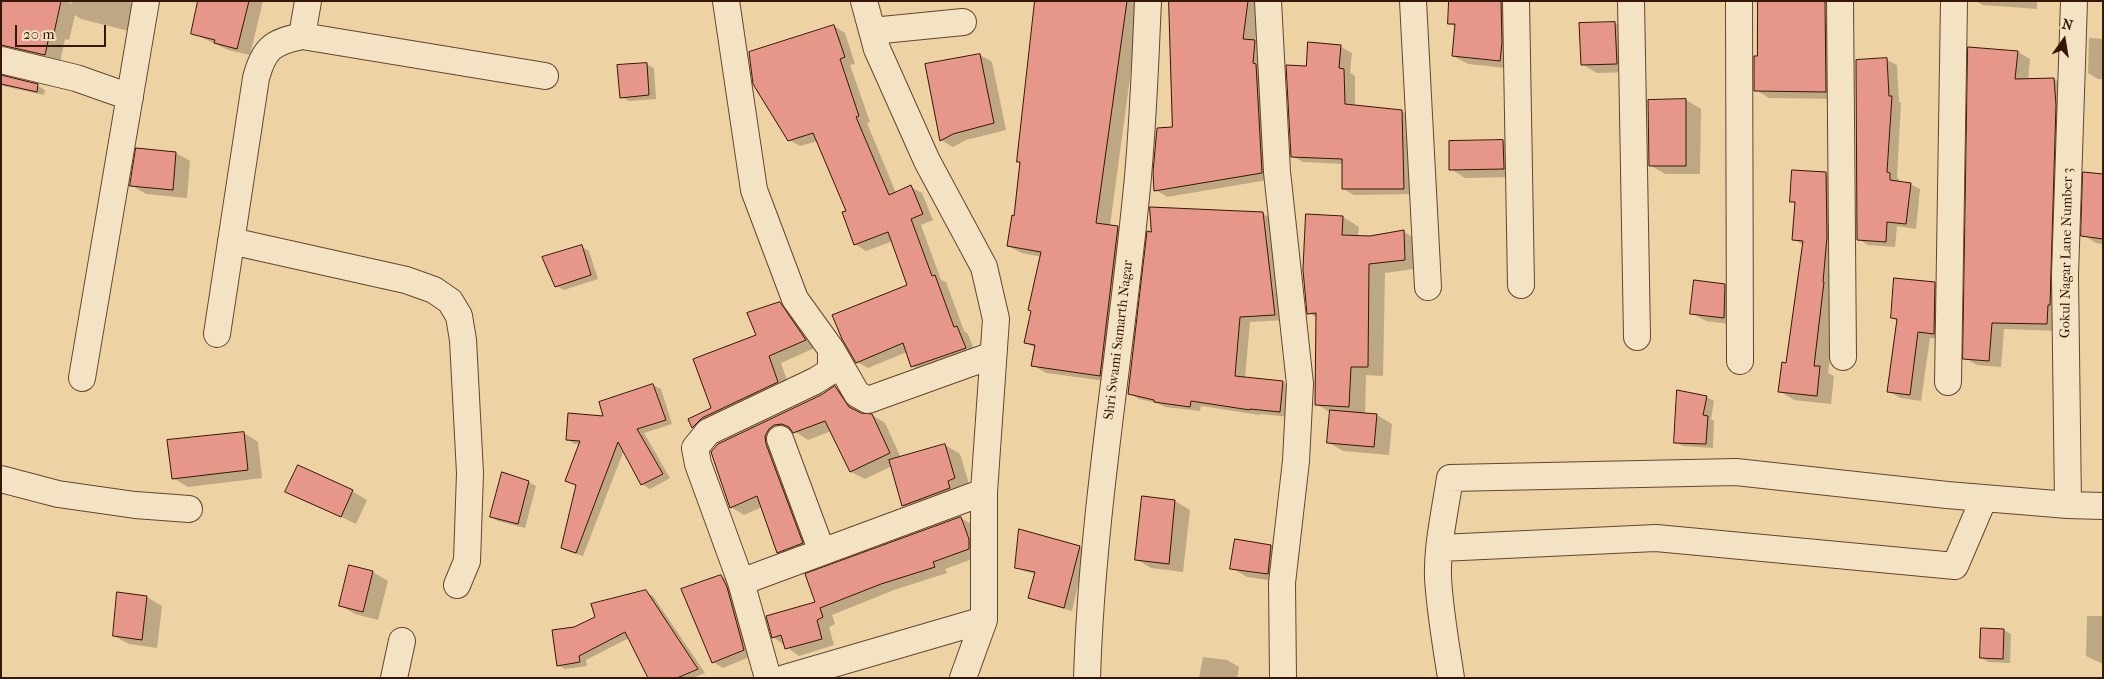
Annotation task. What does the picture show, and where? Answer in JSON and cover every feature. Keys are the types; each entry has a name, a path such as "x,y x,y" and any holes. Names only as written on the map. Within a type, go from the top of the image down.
{"street":[{"path":"82,378 146,1"},
{"path":"302,36 308,1"},
{"path":"726,1 754,190 795,299 831,349 857,394 868,400 993,355"},
{"path":"864,1 877,49 927,161 984,267 996,319 984,492 984,620 963,678"},
{"name":"Shri Swami Samarth Nagar","path":"1087,678 1099,500 1136,196 1148,1"},
{"path":"1268,1 1277,172 1300,384 1296,461 1282,583 1283,678"},
{"path":"1414,1 1428,288"},
{"path":"1516,1 1521,285"},
{"path":"1631,1 1637,337"},
{"path":"1739,1 1740,361"},
{"path":"1840,1 1843,357"},
{"path":"1948,382 1954,1"},
{"name":"Gokul Nagar Lane Number 3","path":"2068,505 2065,275 2074,1"},
{"path":"872,31 963,22"},
{"path":"217,334 256,78 260,61 269,49 282,40 302,36 545,76"},
{"path":"1,60 76,78 130,97"},
{"path":"231,242 406,280 434,290 450,301 459,316 463,340 470,473 467,561 457,585"},
{"path":"768,678 741,582 698,464 695,448 708,432 815,381 831,370 831,349"},
{"path":"780,439 822,552"},
{"path":"1451,678 1441,616 1438,576 1450,478 1736,472 1984,498 2103,506"},
{"path":"1,479 58,494 135,505 189,509"},
{"path":"741,582 984,492"},
{"path":"1440,548 1656,538 1955,566 1984,498"},
{"path":"785,678 984,620"},
{"path":"394,678 402,641"}],"building":[{"path":"1,1 61,1 54,33 50,32 45,55 1,45"},
{"path":"198,1 249,1 237,49 214,43 215,40 191,34"},
{"path":"1035,1 1127,1 1096,223 1118,226 1100,376 1031,366 1035,345 1024,343 1031,311 1028,310 1041,252 1007,246 1012,215 1014,216 1020,162 1017,162"},
{"path":"1169,1 1248,1 1243,39 1255,40 1253,63 1256,64 1262,173 1154,191 1153,172 1157,128 1172,127"},
{"path":"1449,1 1501,1 1502,43 1500,61 1452,56 1455,24 1448,24"},
{"path":"1758,1 1825,1 1826,92 1754,91 1754,56 1757,56"},
{"path":"1615,22 1617,64 1581,65 1579,23"},
{"path":"834,25 845,57 840,59 859,116 856,117 889,195 911,185 923,214 911,219 932,276 935,275 954,327 957,326 966,348 911,367 903,343 856,363 842,339 832,315 907,285 888,232 854,245 842,212 846,211 813,133 788,141 753,84 749,52"},
{"path":"1308,42 1341,45 1339,68 1344,69 1345,104 1402,110 1404,189 1342,189 1342,159 1291,157 1286,65 1306,66"},
{"path":"1968,47 2018,51 2015,79 2054,78 2056,105 2050,305 2048,305 2047,324 1992,323 1989,361 1963,359"},
{"path":"980,54 994,123 953,134 940,141 925,64"},
{"path":"1887,58 1889,96 1892,96 1887,172 1890,173 1890,180 1911,183 1906,224 1887,222 1886,242 1857,240 1856,60"},
{"path":"647,63 649,95 620,98 617,65"},
{"path":"1,75 38,84 37,92 1,84"},
{"path":"1686,99 1686,166 1649,166 1648,100"},
{"path":"1503,140 1504,169 1449,170 1449,141"},
{"path":"136,148 176,152 173,190 130,186"},
{"path":"1792,170 1826,172 1827,237 1824,282 1814,366 1820,366 1817,396 1778,392 1782,362 1786,363 1803,241 1792,240 1795,202 1790,202"},
{"path":"2083,172 2103,174 2103,239 2081,236"},
{"path":"1150,207 1263,212 1275,315 1240,317 1235,376 1283,381 1280,412 1250,410 1191,401 1190,407 1154,402 1154,400 1128,394 1147,231 1151,232"},
{"path":"1306,214 1343,216 1342,235 1370,236 1404,230 1405,260 1369,264 1368,367 1351,367 1349,407 1315,405 1316,313 1307,314 1303,270"},
{"path":"582,245 591,275 555,287 542,257"},
{"path":"1894,278 1935,282 1934,334 1918,332 1910,395 1887,392 1897,319 1891,318"},
{"path":"1694,280 1725,284 1724,318 1690,314"},
{"path":"780,302 806,340 769,356 778,382 702,418 692,428 688,419 711,408 693,359 756,335 747,313"},
{"path":"653,384 666,420 637,429 663,474 641,485 618,442 576,553 561,548 576,485 565,481 580,441 566,440 568,413 603,416 599,402"},
{"path":"835,386 849,407 861,413 872,414 890,453 850,472 825,421 793,433 789,427 782,424 774,425 769,429 765,436 766,444 803,543 777,553 757,496 730,508 711,452 718,444 821,395"},
{"path":"1677,390 1707,396 1703,415 1708,416 1706,444 1674,443"},
{"path":"1330,410 1377,414 1374,447 1327,443"},
{"path":"244,432 248,470 172,479 167,440"},
{"path":"945,444 955,478 948,481 950,488 902,506 889,460"},
{"path":"298,465 353,490 341,517 285,492"},
{"path":"502,472 529,481 518,524 490,517"},
{"path":"1142,496 1175,500 1169,564 1135,560"},
{"path":"961,517 969,539 969,549 933,562 935,567 881,584 820,608 823,617 817,620 822,639 785,649 781,635 772,638 766,616 815,602 805,574"},
{"path":"1019,529 1080,546 1064,608 1028,598 1035,572 1015,568"},
{"path":"1235,539 1271,545 1268,574 1230,569"},
{"path":"349,565 373,571 363,612 339,606"},
{"path":"721,575 727,587 744,650 712,663 681,589"},
{"path":"646,590 698,669 677,678 648,678 625,632 579,656 580,662 557,666 552,630 574,627 595,617 591,604"},
{"path":"117,592 147,596 142,640 113,636"},
{"path":"1981,628 2004,629 2003,659 1980,658"}]}
